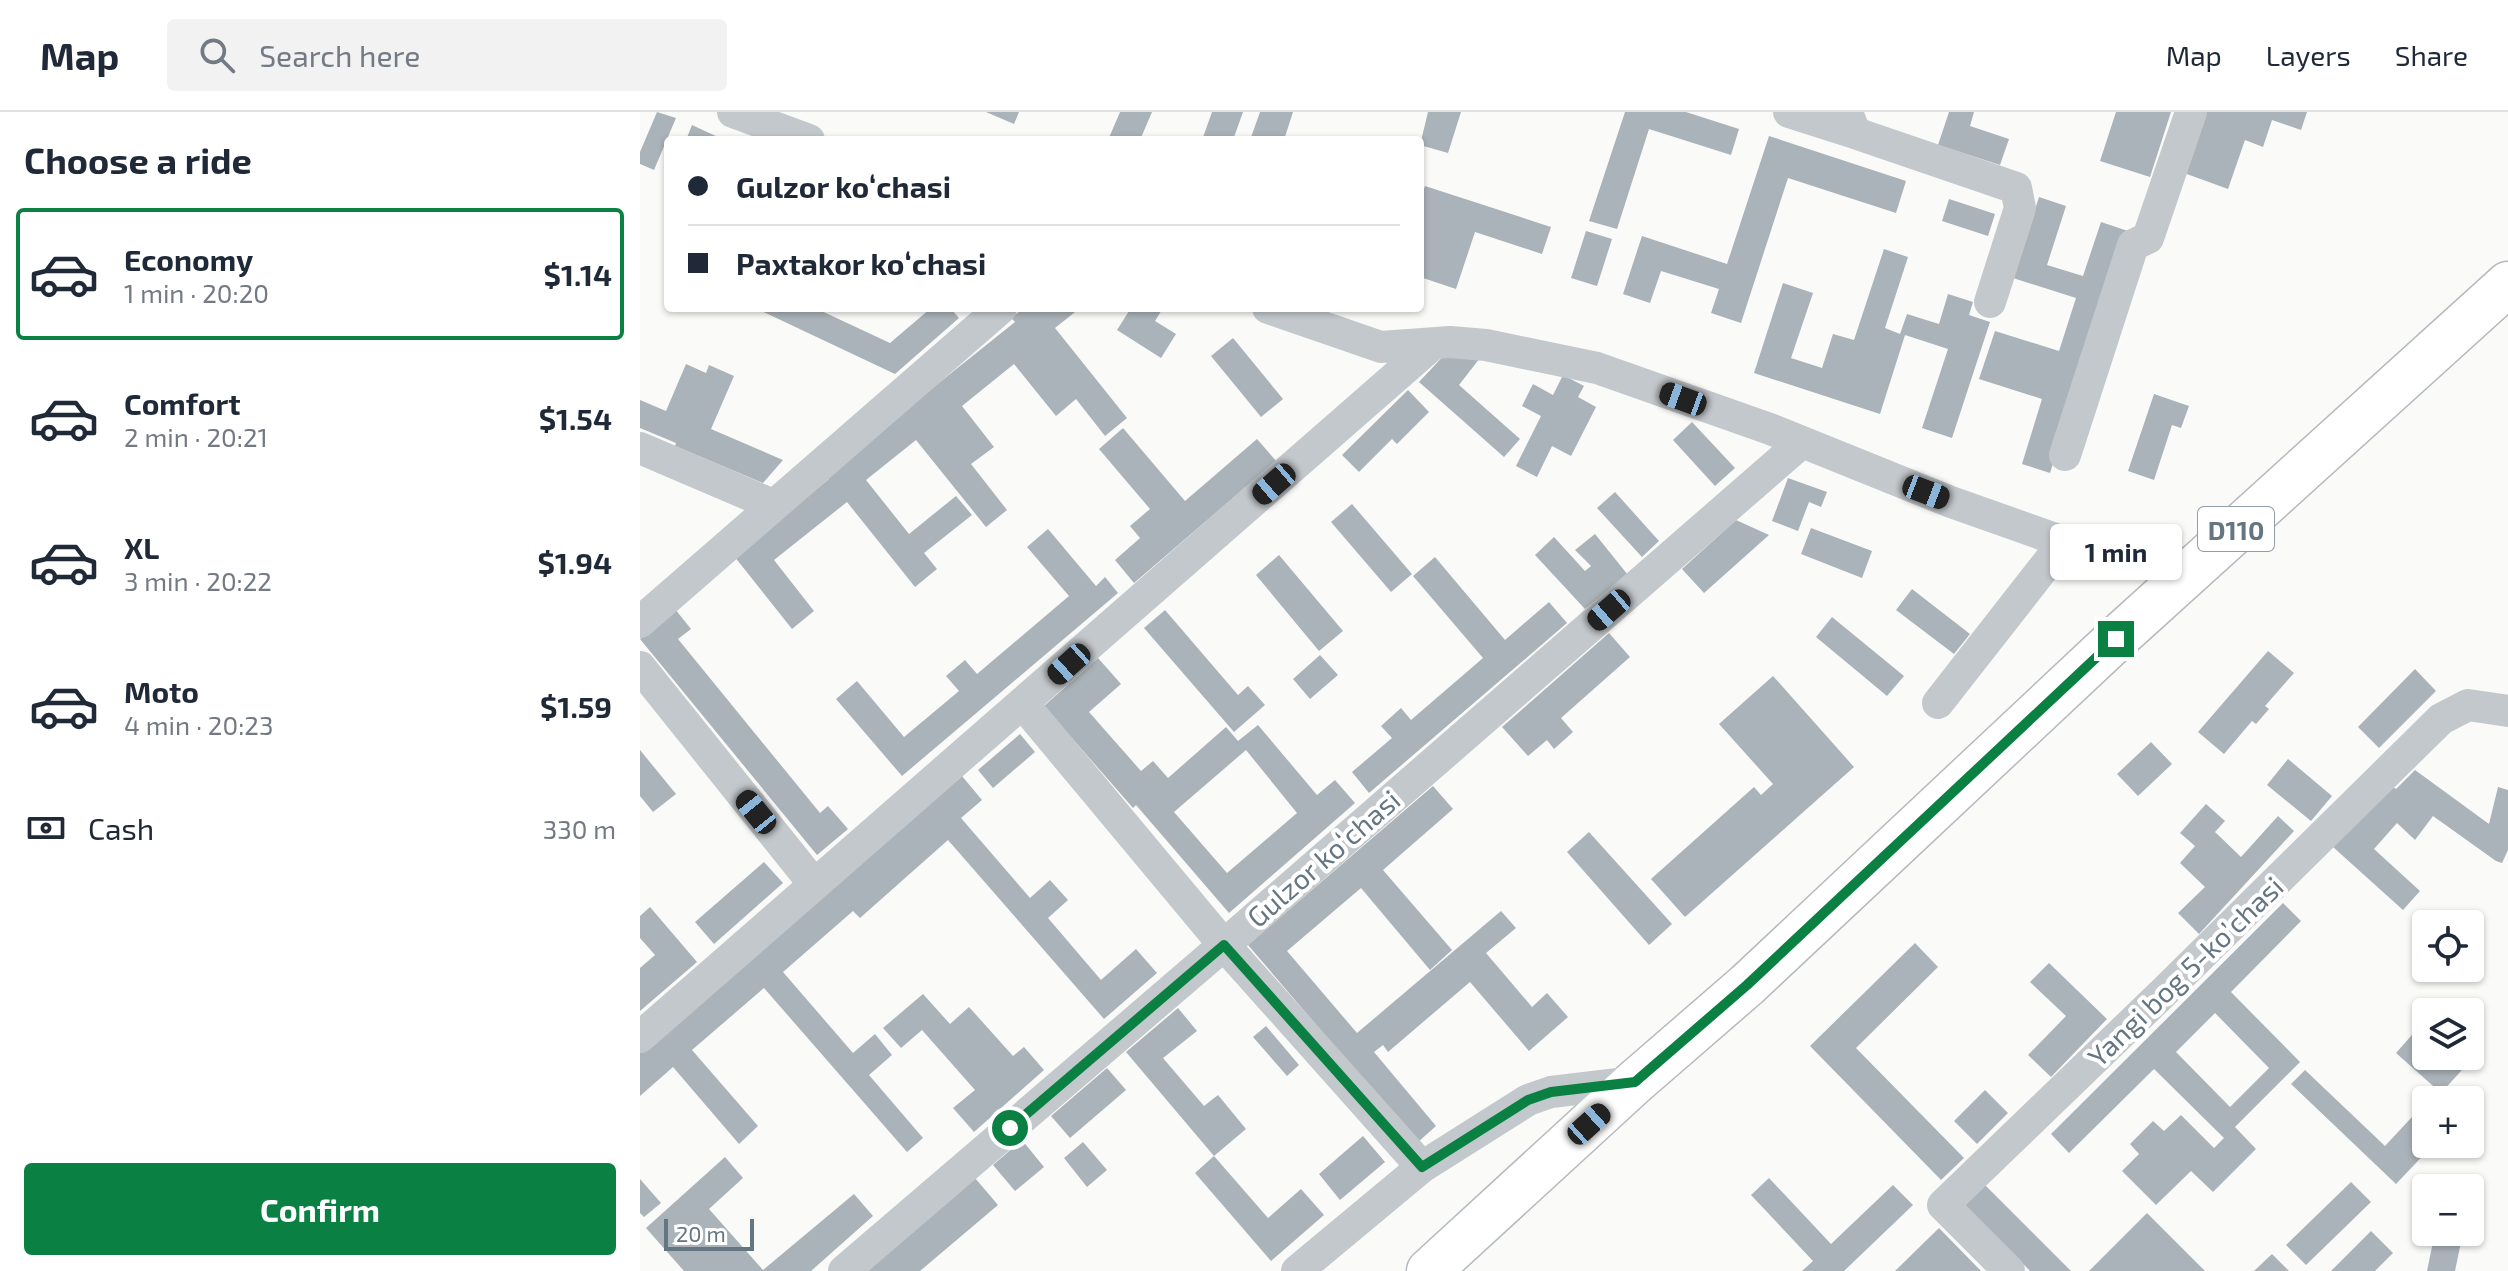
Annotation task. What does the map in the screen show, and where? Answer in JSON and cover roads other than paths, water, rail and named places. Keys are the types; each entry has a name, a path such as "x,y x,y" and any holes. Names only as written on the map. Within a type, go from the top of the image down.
{"main road":[{"name":"D110","path":"1429,1271 1635,1082 1747,985 2116,639 2508,284"}],"street":[{"path":"733,112 798,136"},
{"path":"1789,112 1851,122 2016,188 2020,208 1990,302"},
{"path":"2065,455 2133,245 2148,238 2191,112"},
{"path":"640,622 996,312"},
{"path":"1280,312 1381,347 1450,342 1486,345 1597,368 1770,429 1951,502 2064,542 1938,703"},
{"path":"640,1037 1433,344"},
{"name":"Gulzor koʻchasi","path":"844,1271 1801,443"},
{"path":"640,448 773,505"},
{"path":"640,667 814,884"},
{"path":"1023,704 1224,945 1422,1167"},
{"name":"Yangi bog 5-koʼchasi","path":"2009,1271 1943,1205 2441,719 2468,705 2508,711"},
{"path":"1297,1271 1422,1167 1528,1100 1551,1092 1635,1082"}]}
